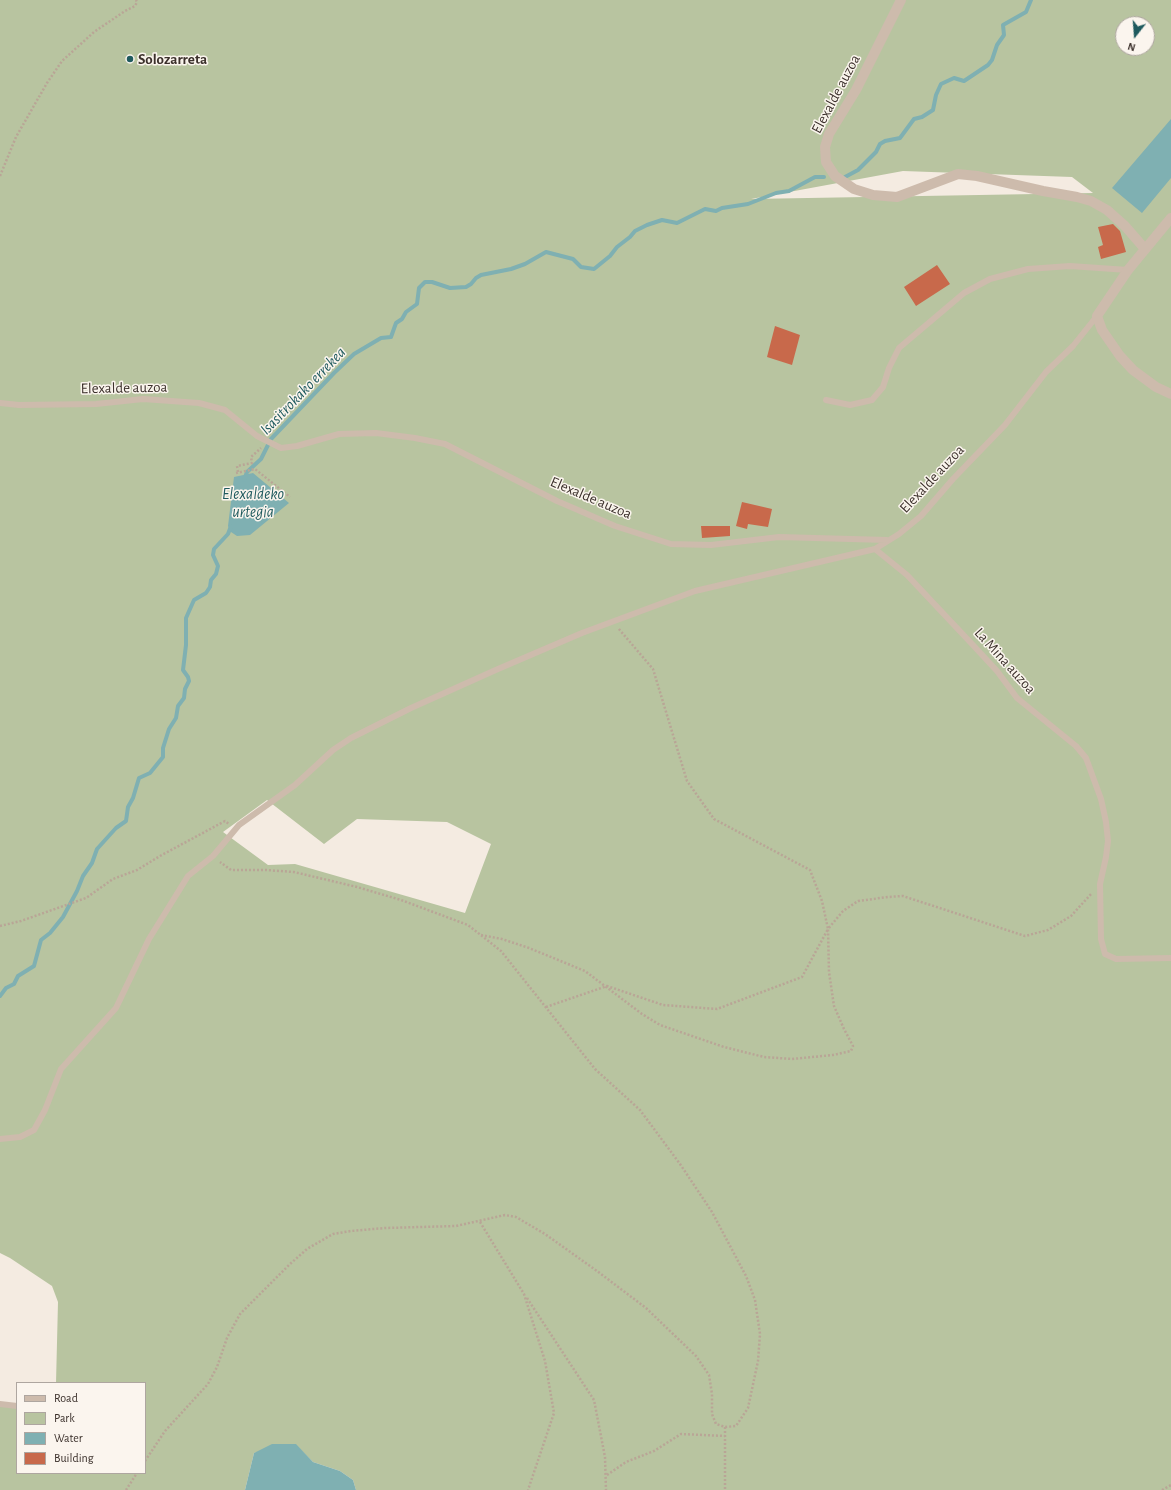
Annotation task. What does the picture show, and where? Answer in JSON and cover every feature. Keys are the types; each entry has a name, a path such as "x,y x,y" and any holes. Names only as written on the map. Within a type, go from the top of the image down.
{"street":[{"name":"Elexalde auzoa","path":"901,0 856,90 829,134 825,147 826,162 835,176 854,189 873,195 897,197 958,174 977,176 1077,197 1091,201 1106,210 1125,226 1145,249"},
{"name":"Elexalde auzoa","path":"1097,316 1128,270 1171,218"},
{"path":"1097,316 1102,330 1120,356 1133,370 1156,386 1171,394"}],"lane":[{"path":"826,400 850,405 872,400 883,387 899,348 964,293 990,279 1028,269 1070,266 1128,270"},
{"name":"Elexalde auzoa","path":"0,404 96,404 143,399 199,403 225,410 257,436 281,448 297,446 338,434 376,433 415,438 445,444 557,501 615,526 671,544 711,545 779,537 887,540 899,534 921,516 953,479 1005,425 1046,372 1073,346 1097,316"},
{"path":"0,1139 20,1137 34,1130 45,1110 61,1069 116,1008 149,939 188,876 213,856 239,825 295,785 333,750 352,738 425,702 575,636 613,621 695,591 875,548 887,540"},
{"name":"La Mina auzoa","path":"875,548 907,575 972,644 997,671 1016,698 1076,746 1086,758 1101,799 1106,822 1108,846 1100,884 1101,939 1105,954 1116,958 1171,958"},
{"path":"0,1404 16,1406"}],"path":[{"path":"0,176 16,136 47,83 62,61 94,32 135,6 137,2 136,0"},
{"path":"265,440 261,449 251,457 252,463 236,466 237,473 256,469 290,497"},
{"path":"481,935 502,939 529,948 585,971 607,986 642,1014 660,1025 724,1047 764,1057 792,1059 851,1051 853,1046 834,1006 829,972 828,929 822,902 810,870 714,819 687,781 653,669 613,621"},
{"path":"0,926 21,921 86,898 113,879 137,870 225,821 230,824 230,836"},
{"path":"146,1460 165,1431 208,1384 217,1367 227,1338 240,1314 307,1249 333,1234 351,1231 385,1228 456,1226 480,1222 505,1215 516,1217 568,1250 646,1308 696,1356 709,1375 712,1394 712,1414 716,1424 725,1427 736,1426 748,1408 758,1361 760,1334 755,1300 746,1276 712,1212 680,1164 640,1110 595,1069 501,951 468,926 401,900 357,887 294,872 231,870 213,856"},
{"path":"546,1007 607,986 663,1006 717,1009 802,977 828,929 843,911 858,901 903,896 1025,936 1048,930 1071,916 1100,884"},
{"path":"480,1222 524,1294 594,1400 606,1457 606,1490"},
{"path":"524,1294 545,1361 554,1413 528,1490"},
{"path":"725,1427 725,1490"},
{"path":"607,1476 626,1462 654,1451 681,1434 724,1436"},
{"path":"126,1490 136,1474"},
{"path":"1162,1490 1171,1485"}],"green space":[{"path":"0,0 1171,0 1171,1490 356,1490 353,1480 340,1471 313,1462 295,1444 254,1453 245,1490 0,1490 0,1404 16,1403 16,1474 146,1474 146,1382 56,1382 58,1302 52,1286 0,1253","holes":["903,171 1072,177 1093,193 751,199","267,800 324,844 357,819 447,822 491,844 465,913 295,864 268,865 223,832"]}],"water":[{"path":"1171,119 1171,178 1142,213 1112,188"},
{"name":"Elexaldeko urtegia","path":"253,473 289,503 250,535 237,536 231,532 228,526 234,477"},
{"path":"272,1444 296,1444 313,1462 340,1471 353,1480 356,1490 245,1490 254,1453"}],"building":[{"path":"1113,224 1120,231 1126,252 1101,259 1098,247 1103,245 1098,227"},
{"path":"937,265 950,284 916,306 904,287"},
{"path":"775,326 800,335 792,365 767,357"},
{"path":"742,502 772,509 768,527 748,524 747,529 736,526"},
{"path":"701,526 730,526 730,536 702,538"}],"waterway":[{"name":"Isasitrokako errekea","path":"845,177 858,170 876,152 880,144 885,141 900,138 914,119 922,117 933,110 936,95 941,84 954,78 964,81 988,65 992,60 997,45 1004,35 1003,25 1026,12 1031,0"},
{"name":"Isasitrokako errekea","path":"244,480 247,472 261,459 271,439 334,373 354,354 381,338 391,337 396,323 402,319 406,312 417,304 419,288 425,282 432,282 450,288 466,287 481,275 511,269 525,264 546,252 573,259 581,267 594,269 610,256 617,247 635,231 647,225 662,220 677,223 705,209 716,211 722,208 748,204 776,193 789,191 815,177 824,177"},
{"name":"Isasitrokako errekea","path":"0,996 6,988 14,984 18,976 34,966 41,940 50,933 63,917 83,876 92,863 97,849 116,828 126,821 128,807 133,798 139,778 150,773 163,757 163,748 169,729 176,718 178,706 184,698 185,689 189,681 183,670 186,645 186,618 194,600 206,593 210,587 211,580 216,574 218,566 213,555 214,549 228,534 231,526"}],"place":[{"name":"Solozarreta","path":"130,59"}]}
